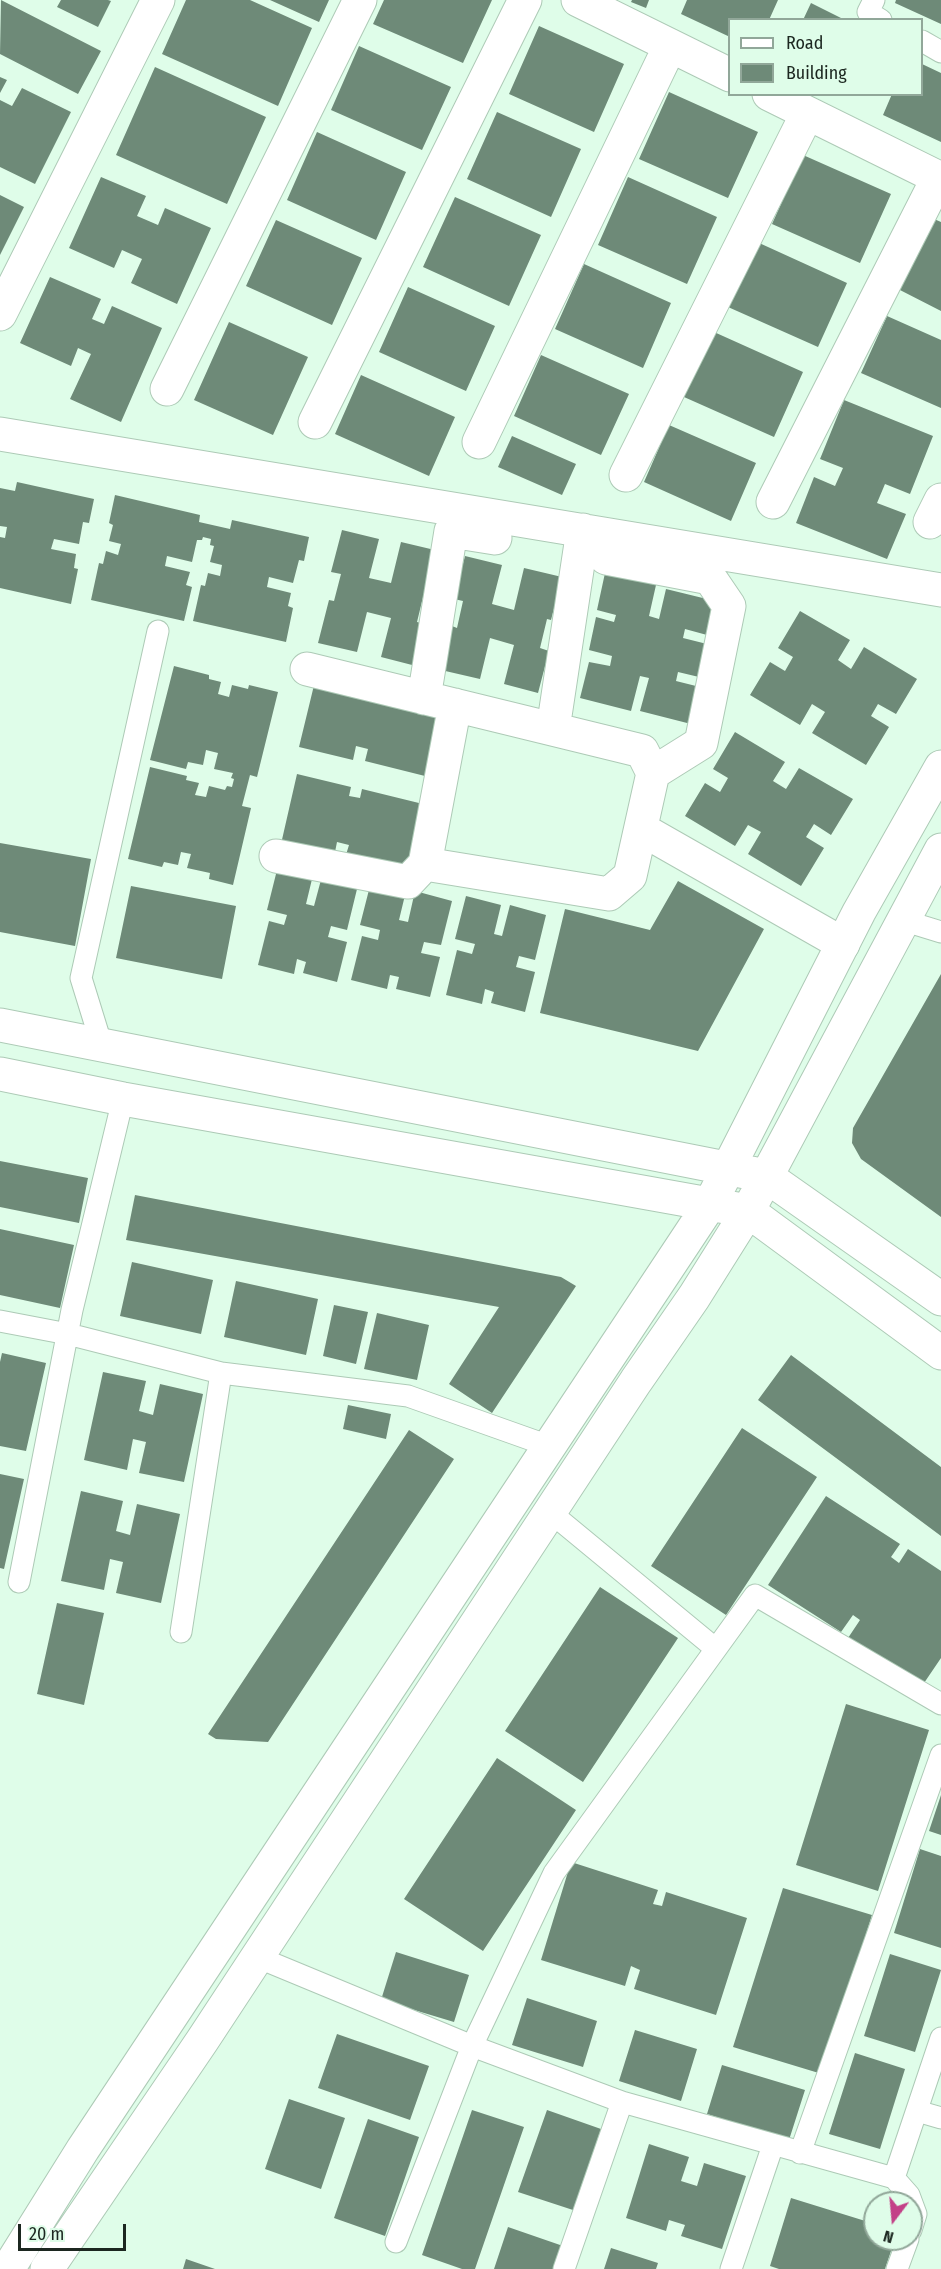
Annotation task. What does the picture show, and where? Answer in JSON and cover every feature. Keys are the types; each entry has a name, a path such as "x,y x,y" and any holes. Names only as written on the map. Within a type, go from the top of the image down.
{"street":[{"path":"0,314 158,0"},
{"path":"167,389 360,0"},
{"path":"315,422 525,0"},
{"path":"578,0 728,75"},
{"path":"479,442 670,46"},
{"path":"773,96 939,178 773,502"},
{"path":"626,475 807,114"},
{"path":"0,434 941,590"},
{"path":"329,509 553,548"},
{"path":"553,729 583,530"},
{"path":"276,856 408,882 425,864 440,702 451,531"},
{"path":"606,558 710,578 729,606 701,743 653,772"},
{"path":"307,669 642,751 653,772 630,876 609,894 425,864"},
{"path":"8,2269 83,2149 710,1204 859,912 941,767"},
{"path":"641,829 843,944"},
{"path":"36,2224 55,2257 257,1957 694,1297 748,1211 941,850"},
{"path":"0,1025 766,1176 941,1299"},
{"path":"0,1074 123,1099 748,1211 941,1353"}],"lane":[{"path":"874,0 868,12 878,18"},
{"path":"923,42 941,52"},
{"path":"102,1046 81,978 158,631"},
{"path":"902,920 941,932"},
{"path":"19,1582 68,1334 123,1099"},
{"path":"0,1321 68,1334 221,1373 408,1396 549,1446"},
{"path":"181,1632 221,1373"},
{"path":"550,1512 716,1649"},
{"path":"396,2242 471,2046 554,1873 755,1595 941,1704"},
{"path":"800,2153 941,1755"},
{"path":"257,1957 471,2046 622,2102 894,2178 905,2191"},
{"path":"894,2178 941,2038"},
{"path":"564,2269 622,2102"},
{"path":"917,2111 941,2118"},
{"path":"731,2269 773,2145"},
{"path":"897,2269 904,2251"}],"building":[{"path":"1,0 101,51 78,94 0,54"},
{"path":"61,0 111,1 98,27 57,7"},
{"path":"186,0 250,0 312,28 278,106 162,54"},
{"path":"270,0 329,0 319,22"},
{"path":"384,0 492,0 463,63 373,24"},
{"path":"632,0 649,0 646,8 631,2"},
{"path":"687,0 778,0 770,18 728,18 728,36 681,14"},
{"path":"896,0 941,0 941,24 895,3"},
{"path":"811,3 841,18 804,18"},
{"path":"539,26 624,64 594,132 509,94"},
{"path":"359,46 451,87 422,150 331,110"},
{"path":"923,64 941,73 941,142 883,115 891,96 923,96"},
{"path":"155,67 266,117 227,204 116,155"},
{"path":"0,77 7,80 0,93"},
{"path":"22,88 71,112 35,184 0,167 0,100 12,106"},
{"path":"669,92 758,132 728,198 639,159"},
{"path":"497,112 581,149 551,217 467,179"},
{"path":"317,132 406,172 376,240 287,200"},
{"path":"803,155 891,194 860,263 772,224"},
{"path":"101,177 146,196 137,216 158,225 165,208 211,228 177,304 131,283 142,259 122,250 114,268 69,248"},
{"path":"628,177 717,217 687,284 598,245"},
{"path":"0,195 24,207 0,255"},
{"path":"455,197 541,235 509,306 423,267"},
{"path":"934,219 941,222 941,311 898,289"},
{"path":"276,220 362,258 332,325 246,286"},
{"path":"757,242 847,283 818,347 728,307"},
{"path":"584,264 671,303 643,368 555,329"},
{"path":"50,277 101,299 92,319 104,324 112,306 162,328 121,422 70,399 91,354 78,348 71,366 20,343"},
{"path":"408,287 495,326 466,391 379,352"},
{"path":"887,316 941,340 941,408 861,373"},
{"path":"229,322 308,357 273,435 194,400"},
{"path":"714,332 803,372 774,437 684,397"},
{"path":"541,355 629,394 601,455 514,416"},
{"path":"361,375 455,417 429,476 335,434"},
{"path":"844,400 933,436 910,494 885,484 877,503 906,514 887,559 796,523 814,477 835,486 843,468 820,459"},
{"path":"669,425 756,463 731,521 644,482"},
{"path":"512,436 576,464 562,495 498,467"},
{"path":"17,482 94,499 89,523 83,522 79,544 54,539 51,549 76,554 74,568 78,569 71,604 0,588 0,537 5,538 7,527 0,526 0,488 15,491"},
{"path":"115,495 200,515 199,522 230,529 232,520 309,537 304,561 299,560 293,583 269,577 267,587 291,593 288,606 293,608 286,642 193,621 201,585 205,586 208,573 220,576 222,565 210,562 214,546 210,545 211,539 203,537 202,540 197,540 192,562 167,556 165,566 190,572 186,585 192,587 184,621 91,600 99,563 103,564 106,551 118,555 121,544 109,541 113,525 109,523"},
{"path":"342,530 379,539 369,578 391,583 401,542 439,551 428,594 424,593 417,622 425,624 416,666 381,657 391,618 367,612 357,652 318,643 329,600 334,601 341,574 331,572"},
{"path":"465,556 502,565 492,604 514,610 524,568 562,577 551,620 547,619 540,648 549,651 538,693 504,684 514,645 490,638 480,679 441,670 452,626 457,628 463,601 454,599"},
{"path":"605,573 656,585 649,616 659,619 666,589 715,601 707,635 685,629 683,638 707,644 699,677 678,672 676,681 700,687 691,724 640,711 649,678 640,676 631,711 580,698 589,662 610,666 612,656 589,650 596,617 614,622 616,615 597,610"},
{"path":"800,611 850,640 838,660 851,669 864,647 917,679 896,714 878,704 871,716 889,727 866,765 812,733 825,712 812,704 800,725 750,695 770,662 785,671 793,657 778,648"},
{"path":"174,666 209,675 209,679 221,682 218,694 229,697 232,685 248,689 249,685 278,692 257,777 250,775 242,806 251,808 233,885 209,879 210,873 187,868 191,854 181,852 178,865 164,862 162,867 128,859 150,767 187,776 186,780 199,783 195,795 206,797 209,786 225,790 227,786 232,787 234,779 231,778 233,773 214,769 218,753 206,750 203,765 188,762 186,769 150,760"},
{"path":"316,677 442,707 425,776 365,761 368,749 356,746 353,760 299,747"},
{"path":"735,732 785,762 773,781 786,789 799,768 853,799 831,835 814,824 806,837 824,848 801,886 748,854 761,832 748,825 735,846 685,816 705,783 720,792 728,778 713,769"},
{"path":"297,774 351,787 349,796 360,798 362,789 423,804 406,873 345,858 349,845 337,842 334,857 281,844"},
{"path":"0,843 91,859 75,946 0,932"},
{"path":"278,866 313,875 306,904 314,906 322,876 358,885 347,930 331,926 328,937 347,942 337,982 303,973 306,962 297,959 294,974 258,965 269,921 284,925 287,915 267,910"},
{"path":"678,881 764,929 698,1051 540,1013 565,909 650,930"},
{"path":"371,882 406,891 399,920 408,922 415,891 452,901 441,945 424,942 421,953 440,957 430,997 396,989 399,977 390,975 387,989 351,980 362,936 378,940 380,930 360,925"},
{"path":"131,886 236,906 222,979 116,958"},
{"path":"466,896 501,905 494,934 502,936 510,905 546,915 535,960 519,956 516,967 535,972 525,1012 491,1003 494,992 485,989 482,1004 446,995 457,950 472,954 475,944 455,939"},
{"path":"941,974 941,1217 861,1159 852,1143 853,1128"},
{"path":"0,1161 88,1178 79,1223 0,1207"},
{"path":"135,1195 561,1277 576,1286 492,1413 449,1384 499,1307 126,1240"},
{"path":"0,1229 74,1245 60,1308 0,1295"},
{"path":"132,1262 213,1280 201,1334 120,1316"},
{"path":"236,1281 318,1299 306,1355 224,1337"},
{"path":"334,1305 368,1312 356,1364 323,1356"},
{"path":"377,1313 429,1325 417,1380 364,1369"},
{"path":"2,1353 46,1363 26,1451 0,1446 0,1362"},
{"path":"791,1355 941,1467 941,1536 758,1400"},
{"path":"103,1372 146,1381 139,1411 153,1415 160,1384 203,1394 184,1482 139,1473 146,1442 133,1439 127,1470 84,1460"},
{"path":"348,1405 391,1414 386,1439 343,1429"},
{"path":"742,1428 817,1477 726,1615 651,1566"},
{"path":"409,1430 454,1459 268,1742 216,1739 208,1734"},
{"path":"0,1474 24,1479 4,1569 0,1568"},
{"path":"81,1491 123,1501 116,1531 130,1535 137,1504 180,1514 161,1603 116,1593 123,1562 110,1559 104,1590 61,1581"},
{"path":"826,1496 900,1544 891,1557 899,1563 908,1549 941,1571 941,1658 922,1686 848,1638 860,1620 853,1615 841,1632 768,1585"},
{"path":"600,1587 678,1638 583,1782 505,1731"},
{"path":"57,1603 104,1613 84,1705 37,1694"},
{"path":"846,1704 929,1730 878,1891 796,1865"},
{"path":"497,1758 576,1810 483,1951 404,1899"},
{"path":"941,1795 941,1835 929,1831"},
{"path":"920,1849 941,1856 941,1948 894,1933"},
{"path":"571,1862 658,1890 653,1904 662,1906 666,1892 747,1918 716,2015 634,1989 640,1970 631,1966 625,1986 541,1960"},
{"path":"783,1888 872,1915 822,2074 733,2047"},
{"path":"396,1952 469,1975 454,2022 381,2000"},
{"path":"890,1954 941,1970 915,2052 864,2036"},
{"path":"527,1998 597,2021 583,2067 512,2045"},
{"path":"635,2030 697,2049 681,2101 619,2081"},
{"path":"337,2034 429,2066 410,2120 318,2088"},
{"path":"855,2053 905,2069 880,2149 829,2134"},
{"path":"722,2065 805,2090 789,2140 707,2114"},
{"path":"289,2099 345,2118 321,2189 265,2169"},
{"path":"472,2110 524,2127 475,2269 462,2269 422,2255"},
{"path":"547,2110 601,2129 573,2210 518,2192"},
{"path":"368,2119 419,2137 385,2236 334,2218"},
{"path":"649,2144 689,2157 681,2181 697,2186 704,2163 746,2176 722,2249 681,2236 685,2225 669,2220 666,2231 626,2218"},
{"path":"791,2198 863,2220 863,2251 891,2251 885,2269 779,2269 770,2266"},
{"path":"508,2227 563,2246 555,2269 494,2269"},
{"path":"611,2248 658,2263 656,2269 604,2269"},
{"path":"186,2259 215,2269 183,2269"}]}
